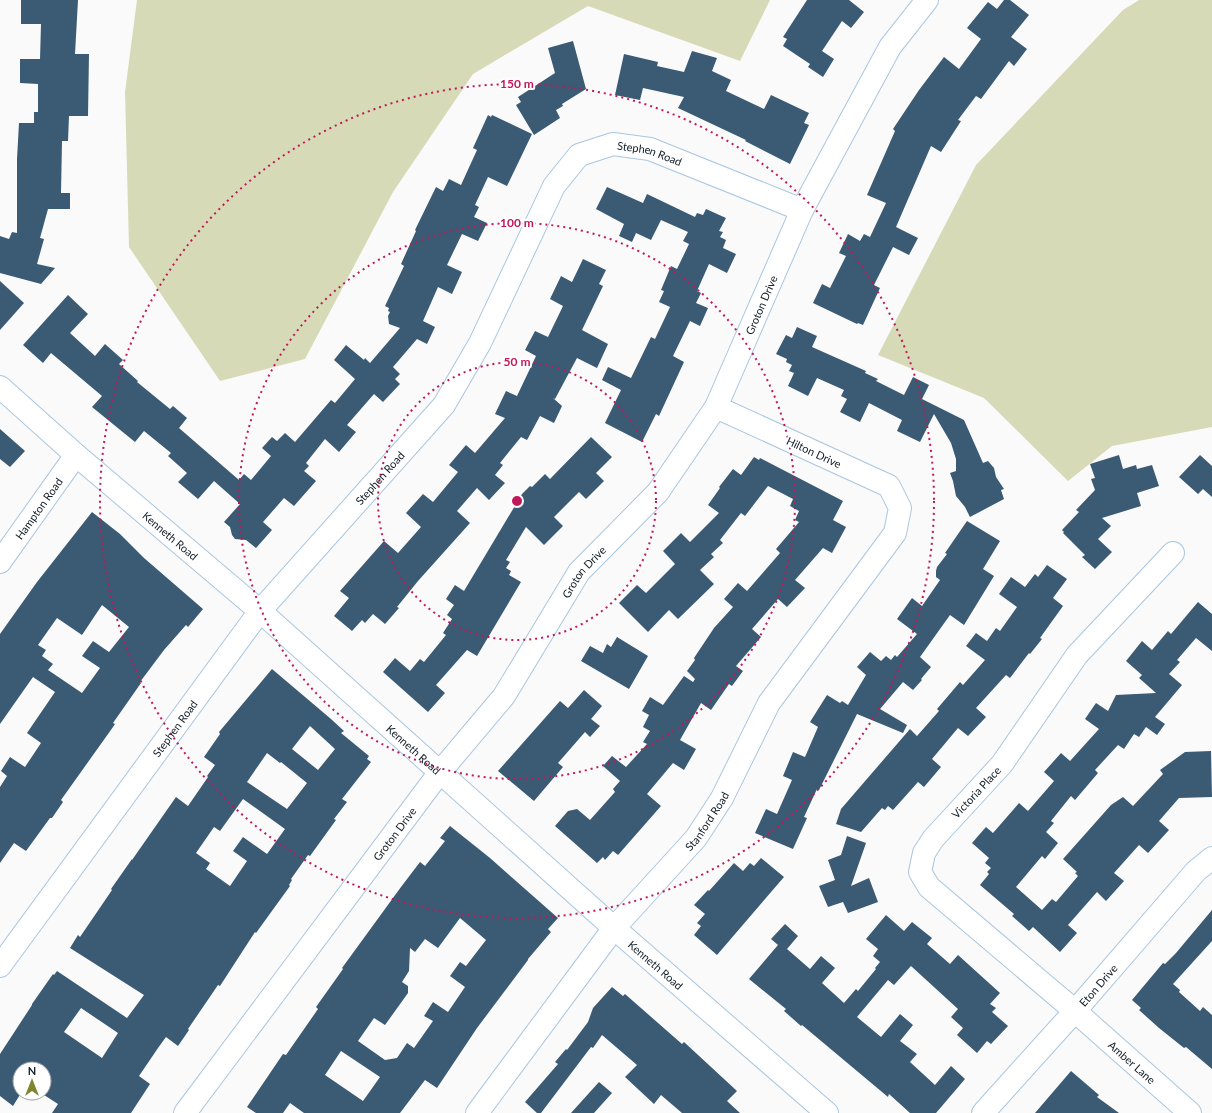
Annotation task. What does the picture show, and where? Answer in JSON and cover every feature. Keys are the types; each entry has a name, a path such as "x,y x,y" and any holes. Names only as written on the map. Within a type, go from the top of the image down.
{"street":[{"name":"Groton Drive","path":"185,1113 440,772 504,696 579,572 658,492 716,407 802,210 890,47 927,0"},
{"name":"Stephen Road","path":"0,966 260,611 444,405 480,343 554,186 579,155 613,144 650,149 802,210"},
{"name":"Kenneth Road","path":"0,387 76,455 260,611 614,928 827,1113"},
{"name":"Hilton Drive","path":"716,407 889,486 900,508"},
{"name":"Hampton Road","path":"0,562 76,455"},
{"name":"Stanford Road","path":"477,1113 614,928 696,838 722,798 769,703 895,533 900,508"},
{"name":"Victoria Place","path":"1075,1011 929,887 920,872 924,853 933,839 1002,764 1077,655 1173,553"},
{"name":"Eton Drive","path":"983,1113 1075,1011 1196,871 1212,858"},
{"name":"Amber Lane","path":"1075,1011 1190,1113"}],"green space":[{"path":"137,0 770,0 740,61 588,6 473,74 393,192 305,359 220,381 129,247 125,92"},
{"path":"1139,0 1212,0 1212,427 1112,446 1068,481 984,398 878,355 976,165 1123,10"}],"building":[{"path":"21,0 78,0 75,54 89,54 88,116 69,116 68,141 62,141 61,193 70,193 70,209 48,209 40,238 44,239 37,264 55,268 41,284 0,273 0,236 9,239 12,232 17,233 17,159 19,123 34,123 34,112 38,112 38,84 20,83 20,59 40,59 41,24 21,24"},
{"path":"807,0 849,0 864,12 851,28 842,21 822,51 834,59 823,77 808,67 810,64 783,46 787,39 783,37"},
{"path":"1004,0 1010,0 1029,15 1011,37 1027,49 1014,66 1009,61 981,99 976,96 958,120 961,121 941,152 931,146 896,227 918,238 909,255 893,247 874,285 880,288 863,325 857,324 813,303 822,284 830,288 846,256 839,253 848,234 860,241 864,234 870,237 886,203 867,195 895,131 893,129 919,90 944,57 959,69 981,39 967,28 988,2 997,9"},
{"path":"573,41 586,89 562,104 563,106 556,110 560,118 534,135 516,105 521,102 518,97 555,73 548,48"},
{"path":"692,51 717,58 712,71 731,80 726,91 764,109 771,95 809,113 804,123 809,125 790,164 745,141 746,140 678,108 684,97 643,88 640,100 615,95 624,54 658,62 657,66 684,72"},
{"path":"488,115 491,117 492,115 532,134 507,186 488,177 475,205 479,207 474,217 487,223 478,241 462,234 447,265 462,272 452,294 438,287 423,321 435,327 427,344 417,339 393,367 400,374 395,379 400,384 383,402 374,394 347,425 356,432 339,452 325,439 306,463 309,466 304,471 316,481 294,506 284,498 263,522 272,530 256,548 246,540 235,539 232,535 230,527 224,522 240,504 214,481 198,499 178,482 187,473 168,456 171,453 144,431 135,442 92,407 102,396 51,353 43,363 23,345 68,295 88,314 70,333 95,356 105,344 123,360 119,364 138,381 137,382 170,409 173,406 187,418 179,428 239,480 244,474 251,480 271,456 262,448 272,437 277,441 285,433 295,442 331,400 335,403 355,379 334,360 346,345 370,363 400,328 389,324 388,316 390,312 388,311 389,308 385,306 404,266 401,264 416,231 415,230 436,187 443,191 449,179 461,185 477,150 473,148"},
{"path":"607,187 643,203 647,194 695,217 697,213 703,215 706,209 726,218 719,231 723,232 720,237 726,240 723,248 736,254 727,273 709,264 697,291 701,293 696,303 708,308 700,326 690,321 673,356 684,362 659,416 656,414 642,442 605,423 621,390 602,380 608,367 631,378 651,337 655,339 670,307 659,302 664,291 661,290 671,266 677,269 689,244 683,241 688,232 661,220 651,240 636,233 632,242 619,236 624,224 596,209"},
{"path":"583,259 606,270 599,284 603,286 582,330 608,344 597,368 577,358 555,399 553,398 562,406 554,423 540,416 527,440 521,437 500,463 503,465 495,475 505,483 489,500 477,488 457,511 470,523 418,581 397,607 399,608 385,624 373,614 365,623 362,620 352,631 334,616 349,598 340,591 384,541 398,553 421,527 406,513 423,494 433,502 458,472 449,465 466,445 475,453 505,418 495,414 506,391 517,396 536,356 525,350 535,331 548,337 563,306 550,299 561,276 572,282"},
{"path":"0,281 24,303 0,330"},
{"path":"797,327 817,336 812,347 866,371 865,373 878,379 876,381 904,395 913,377 929,385 922,399 964,420 983,463 988,461 994,468 996,477 1004,489 1001,490 1004,499 970,517 965,507 956,496 950,473 956,471 956,459 951,443 934,414 920,442 897,431 902,420 869,403 860,422 840,412 847,399 841,396 844,390 817,378 808,396 788,386 794,373 789,371 792,365 786,362 787,359 776,354 786,335 792,338"},
{"path":"0,429 25,451 10,467 0,459"},
{"path":"591,437 612,457 596,473 604,481 586,499 579,492 554,517 563,526 544,545 526,527 506,560 510,562 506,568 511,571 509,575 521,582 477,656 467,650 436,685 445,693 428,712 383,672 395,658 410,671 420,659 424,662 446,635 443,633 452,619 447,615 454,605 446,599 455,585 464,591 522,494 530,486 532,487 545,474 550,479"},
{"path":"1119,455 1123,469 1136,465 1137,469 1152,465 1159,486 1137,493 1141,506 1102,518 1111,526 1098,539 1112,552 1095,569 1082,557 1085,555 1063,533 1064,532 1062,530 1079,512 1076,510 1095,490 1091,479 1095,478 1090,464"},
{"path":"1200,455 1212,466 1212,497 1203,489 1198,494 1179,477"},
{"path":"754,457 759,460 760,458 843,501 833,520 846,527 832,553 823,548 795,580 805,588 787,607 778,599 752,629 761,637 736,666 743,671 732,686 729,684 711,710 701,703 680,740 696,749 684,770 673,763 647,794 661,806 618,855 613,851 605,860 603,857 597,863 555,826 568,811 577,809 590,820 615,792 613,789 620,781 603,766 612,756 626,767 647,744 643,742 650,731 643,727 649,715 642,711 650,697 663,705 684,676 693,682 695,679 687,671 714,628 733,607 724,599 738,583 747,591 780,553 776,549 799,522 795,520 799,511 790,506 793,499 768,486 745,516 741,513 720,540 723,543 711,554 714,557 700,570 714,584 678,619 669,610 648,632 619,603 637,585 646,593 675,564 663,551 681,533 690,542 719,513 708,505 720,488 719,487 733,469 741,475"},
{"path":"92,512 120,534 144,558 203,609 188,627 186,625 164,650 140,682 141,683 113,723 115,724 113,727 61,800 63,802 26,851 14,843 0,863 0,787 7,776 1,771 10,757 25,767 41,743 27,733 55,692 33,677 0,724 0,634 37,582","holes":["102,605 129,627 109,652 93,641 82,656 100,668 82,693 48,670 53,664 42,656 46,650 38,645 57,618 82,635"]},
{"path":"967,521 1000,541 983,569 994,576 964,625 950,615 920,657 931,667 921,679 922,680 913,690 903,682 880,709 907,725 903,733 857,714 819,790 817,789 804,817 807,818 793,849 755,833 766,809 777,814 792,780 783,776 793,752 805,757 818,727 810,722 827,695 840,703 842,701 848,705 866,675 857,667 870,652 881,661 886,656 891,660 895,655 897,657 917,634 897,619 912,598 922,606 940,580 936,577 937,567 947,554 945,553"},
{"path":"1047,565 1067,579 1053,598 1063,606 1040,638 1042,639 1010,678 1006,675 976,708 986,717 968,736 958,728 932,759 941,767 924,787 918,782 893,810 888,806 885,810 882,808 861,832 836,824 841,809 910,729 917,736 939,711 937,709 960,682 963,685 985,660 966,646 976,633 987,641 996,628 1000,631 1017,607 999,594 1011,577 1025,587 1035,574 1038,577"},
{"path":"1198,602 1212,614 1212,651 1196,638 1177,660 1180,662 1169,674 1182,685 1155,717 1165,724 1157,735 1146,727 1139,737 1134,734 1124,749 1118,745 1095,770 1098,773 1075,800 1071,796 1051,821 1054,823 1046,832 1058,843 1045,859 1042,856 1016,887 1042,910 1052,899 1056,902 1078,876 1075,873 1077,872 1063,859 1111,805 1123,797 1133,806 1163,774 1160,770 1185,752 1211,751 1212,797 1179,798 1159,821 1169,830 1148,853 1139,845 1114,873 1124,881 1106,901 1097,892 1068,925 1077,933 1060,952 1033,927 1029,931 1012,916 1014,914 980,885 989,874 987,872 991,868 985,863 989,858 972,843 986,827 993,833 1019,803 1028,811 1054,781 1044,772 1061,753 1070,761 1099,729 1085,719 1096,703 1108,711 1116,695 1156,693 1139,678 1142,675 1126,661 1142,641 1152,650 1168,631 1171,634"},
{"path":"617,637 648,656 629,689 581,661 590,646 603,653 607,644 611,647"},
{"path":"272,669 344,731 341,733 369,756 367,759 371,762 342,799 347,802 334,819 336,820 291,879 290,886 256,933 255,932 220,986 218,985 188,1029 189,1030 178,1046 166,1037 158,1048 139,1076 150,1084 131,1113 52,1113 58,1104 52,1100 52,1061 12,1061 12,1101 16,1101 13,1106 0,1096 0,1054 53,974 54,975 57,971 127,1018 144,995 70,948 78,935 80,937 112,890 111,889 176,797 188,806 215,765 204,757 220,734 219,732","holes":["310,726 335,749 318,770 292,749","267,753 307,783 287,809 247,782","243,799 285,829 267,854 243,837 233,851 247,861 230,886 206,869 210,863 196,853 214,827 220,831","81,1008 118,1033 102,1058 64,1032"]},
{"path":"584,690 602,706 591,719 600,726 590,737 585,732 558,763 563,767 534,801 498,771 560,701 568,708"},
{"path":"450,826 490,858 558,918 548,929 551,932 528,959 477,1028 437,1088 425,1080 400,1113 304,1113 290,1103 283,1113 256,1113 247,1107 283,1054 286,1055 318,1009 316,1007 343,969 342,968 401,887 420,862 425,866 445,841 440,838","holes":["460,918 486,940 466,966 460,962 450,976 465,987 448,1012 433,1002 424,1016 433,1021 414,1048 407,1043 397,1058 385,1060 358,1041 374,1018 385,1025 408,993 408,986 402,982 409,971 410,948 415,952 425,939 438,948","341,1051 380,1077 363,1101 325,1075"]},
{"path":"847,836 866,843 851,886 869,878 878,902 848,913 843,902 828,907 819,886 835,880 828,860 841,855"},
{"path":"761,858 784,877 717,955 694,935 701,926 697,923 705,914 694,905 708,890 709,891 734,863 743,871 750,863 754,866"},
{"path":"1212,910 1212,941 1173,984 1180,990 1179,992 1200,1011 1203,1007 1212,1015 1212,1069 1186,1047 1184,1048 1159,1028 1139,1010 1141,1008 1132,1000 1163,963 1165,964 1176,953"},
{"path":"886,915 904,931 912,922 932,938 927,944 950,964 958,955 1000,993 990,1004 996,1008 992,1012 1008,1026 991,1044 987,1041 977,1053 957,1035 963,1028 951,1017 958,1009 911,966 894,985 888,980 857,1017 881,1037 900,1014 913,1025 900,1041 917,1054 910,1062 935,1085 951,1066 965,1079 936,1113 910,1113 889,1094 888,1097 802,1025 801,1026 784,1011 786,1009 749,979 778,945 771,939 785,924 798,936 787,949 810,969 821,956 835,968 822,983 844,1003 856,989 858,991 880,962 873,956 878,949 866,939"},
{"path":"612,987 623,996 625,994 682,1044 684,1042 737,1091 727,1101 740,1113 682,1113 661,1095 654,1104 625,1077 637,1065 602,1035 593,1048 591,1047 541,1113 537,1113 525,1102 558,1064 555,1062 566,1049 567,1050 588,1022 593,1008"},
{"path":"1071,1071 1099,1095 1097,1097 1119,1113 1035,1113"},
{"path":"599,1082 612,1093 594,1113 571,1113"}]}
